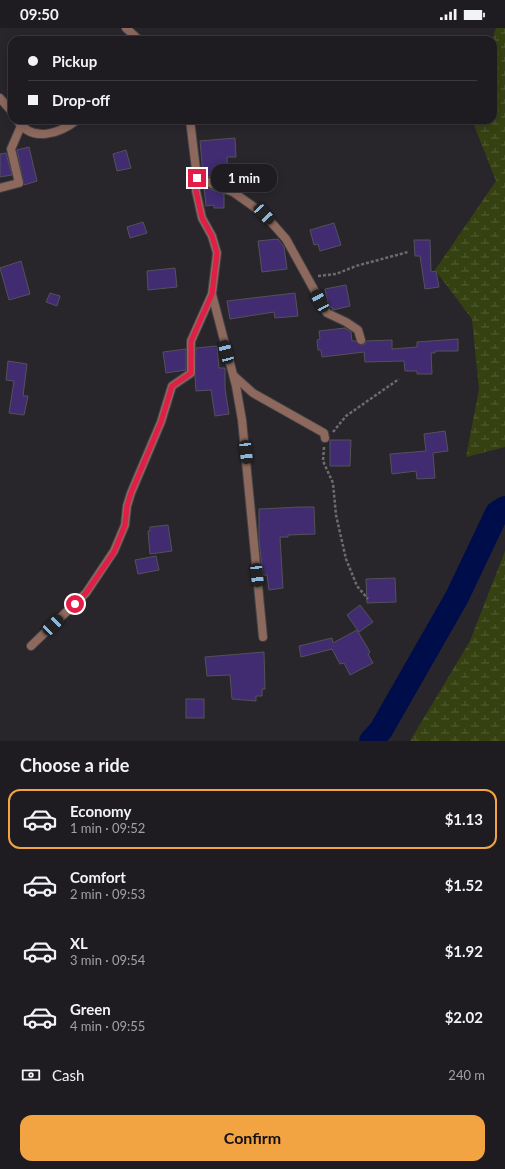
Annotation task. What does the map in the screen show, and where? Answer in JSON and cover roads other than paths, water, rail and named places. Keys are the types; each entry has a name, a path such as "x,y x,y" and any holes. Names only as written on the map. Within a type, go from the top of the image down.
{"street":[{"path":"126,28 134,36"},
{"path":"0,98 8,107"},
{"path":"0,188 19,183 11,149 19,124"},
{"path":"20,124 30,132 50,134 60,131 71,124"},
{"path":"31,646 86,593 114,552 125,525 127,506 131,493 161,422 172,386 191,373 191,341 212,294 217,253 212,236 202,218 196,191 197,178 190,124"},
{"path":"197,178 234,192 264,214 286,239 327,313 346,322 358,330 361,340"},
{"path":"212,294 233,376 242,420 263,637"},
{"path":"233,376 253,393 324,434 325,438"}],"waterway":[{"path":"371,741 381,730 457,597 497,513 505,508"}]}
